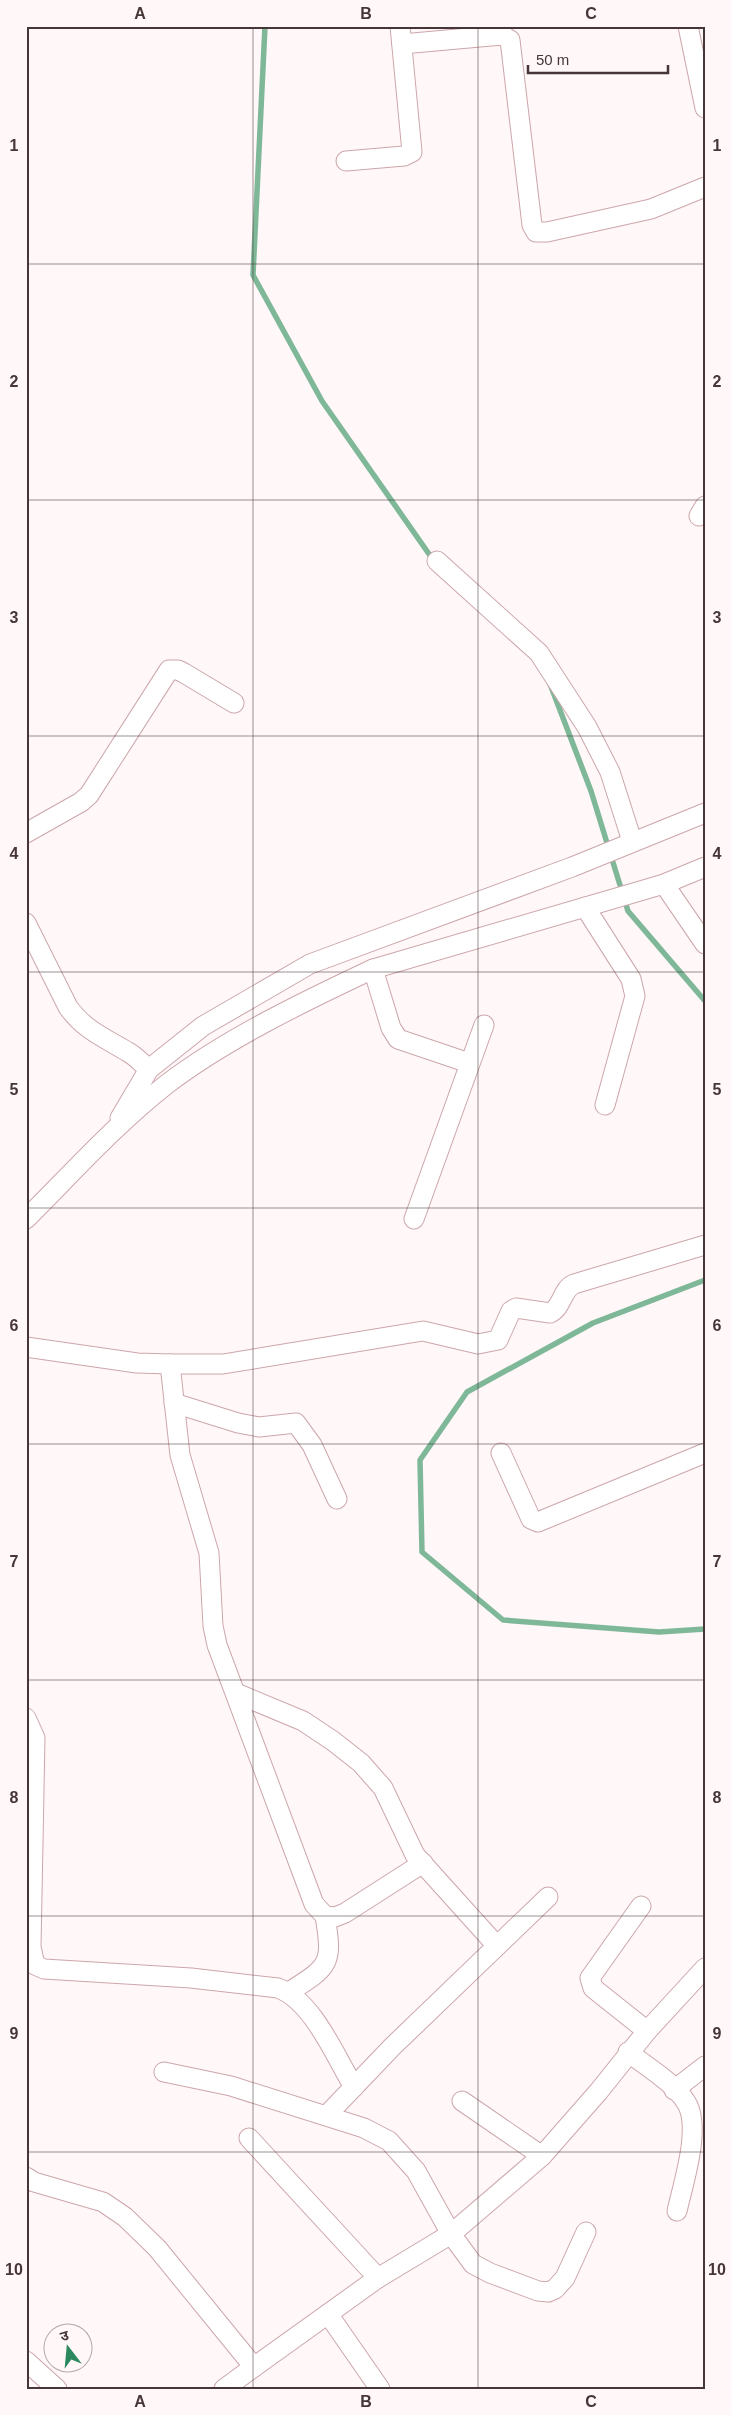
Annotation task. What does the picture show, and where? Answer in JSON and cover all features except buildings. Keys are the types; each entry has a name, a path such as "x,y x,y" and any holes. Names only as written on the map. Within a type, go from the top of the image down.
{"street":[{"path":"688,26 702,81 705,108"},
{"path":"346,161 404,156 412,152 401,35 502,35 510,40 532,225 536,232 547,232 650,209 705,186"},
{"path":"437,561 539,653 587,726 610,772 627,843"},
{"path":"26,833 82,802 169,670 184,673 234,702"},
{"path":"110,1134 150,1069 203,1026 310,964 572,867 627,843 705,813"},
{"path":"26,1218 110,1134 167,1084 226,1045 328,990 373,969 637,890 664,884 705,867"},
{"path":"664,884 705,944"},
{"path":"585,907 628,973 635,996 605,1105"},
{"path":"26,923 68,1007 77,1019 93,1033 130,1053 150,1069"},
{"path":"373,969 391,1028 398,1039 469,1063"},
{"path":"414,1219 484,1025"},
{"path":"26,1347 138,1363 223,1364 423,1331 478,1344 493,1343 498,1340 511,1311 516,1308 550,1313 554,1311 566,1290 574,1284 705,1245"},
{"path":"170,1364 180,1455 209,1553 213,1626 217,1645 314,1904 325,1916 330,1947 327,1962 315,1974 289,1992"},
{"path":"174,1403 238,1423 259,1427 296,1423 312,1445 337,1499"},
{"path":"501,1453 531,1519 538,1522 705,1452"},
{"path":"236,1693 303,1721 361,1763 383,1788 409,1843 423,1863 497,1946"},
{"path":"26,1718 35,1738 31,1947 35,1965 44,1969 191,1978 278,1988 289,1992 310,2013 354,2088"},
{"path":"325,1916 335,1917 345,1914 423,1863"},
{"path":"327,2115 392,2048 548,1897"},
{"path":"640,1906 590,1978 593,1988 647,2031"},
{"path":"224,2389 378,2278 450,2234 542,2156 599,2091 628,2052 705,1968"},
{"path":"628,2052 674,2090 686,2103 692,2117 697,2151 678,2211"},
{"path":"674,2090 705,2066"},
{"path":"164,2072 231,2086 327,2115 364,2128 389,2140 416,2171 450,2234 473,2264 480,2270 548,2292 555,2289 565,2278 586,2232"},
{"path":"462,2101 542,2156"},
{"path":"249,2138 378,2278"},
{"path":"26,2177 103,2202 126,2217 158,2248 254,2367"},
{"path":"328,2314 380,2389"},
{"path":"26,2361 57,2389"}],"waterway":[{"path":"265,26 253,275 322,401 435,560"},
{"path":"550,684 591,791 628,911 705,1001"},
{"path":"705,1280 593,1323 467,1392 420,1460 422,1552 503,1620 659,1632 705,1629"}]}
